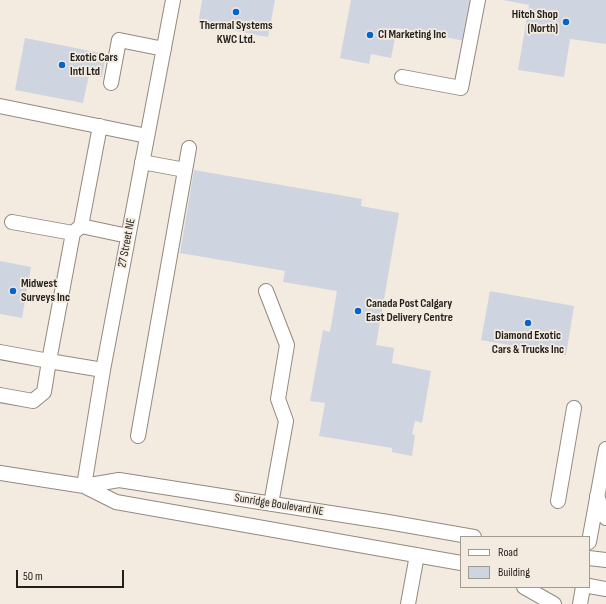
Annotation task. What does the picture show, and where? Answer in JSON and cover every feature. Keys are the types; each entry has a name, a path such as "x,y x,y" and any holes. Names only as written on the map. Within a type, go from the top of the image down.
{"street":[{"name":"27 Street NE","path":"84,486 103,370 173,0"},
{"path":"402,78 461,88 478,0"},
{"path":"111,83 118,40 164,49"},
{"path":"0,106 147,136"},
{"path":"0,395 33,401 44,392 48,361 100,126"},
{"path":"138,436 189,148"},
{"path":"142,162 185,170"},
{"path":"12,222 128,236"},
{"path":"266,291 287,345 278,399 286,421 271,504"},
{"path":"0,352 103,370"},
{"path":"558,501 574,408"},
{"path":"590,536 606,449"},
{"name":"Sunridge Boulevard NE","path":"0,473 84,486 116,502 460,562"},
{"name":"Sunridge Boulevard NE","path":"84,486 119,480 468,536"},
{"path":"597,495 606,518"},
{"path":"408,604 418,555"},
{"path":"590,558 606,560"},
{"path":"590,586 606,589"},
{"path":"526,588 554,604"},
{"path":"580,604 583,588"}],"building":[{"name":"Thermal Systems KWC Ltd.","path":"202,0 275,0 268,37 198,24"},
{"name":"Cl Marketing Inc","path":"351,0 473,0 465,41 397,28 391,58 371,54 369,64 340,58"},
{"name":"Hitch Shop (North)","path":"503,0 606,0 606,44 570,39 564,77 518,70 529,5"},
{"name":"Exotic Cars Intl Ltd","path":"25,38 106,54 102,77 89,75 83,103 15,90"},
{"name":"Canada Post Calgary East Delivery Centre","path":"194,170 362,199 361,206 399,213 376,345 394,348 392,363 431,371 422,423 415,421 412,434 415,435 412,456 392,452 392,448 319,436 325,403 310,401 323,330 330,332 337,291 283,282 285,271 180,253"},
{"name":"Midwest Surveys Inc","path":"0,261 31,267 22,318 0,314"},
{"name":"Diamond Exotic Cars & Trucks Inc","path":"490,291 574,306 566,355 481,340"}],"place":[{"name":"Thermal Systems KWC Ltd.","path":"236,12"},
{"name":"Hitch Shop (North)","path":"566,22"},
{"name":"Cl Marketing Inc","path":"370,35"},
{"name":"Exotic Cars Intl Ltd","path":"62,65"},
{"name":"Midwest Surveys Inc","path":"13,291"},
{"name":"Canada Post Calgary East Delivery Centre","path":"358,311"},
{"name":"Diamond Exotic Cars & Trucks Inc","path":"528,323"}]}
